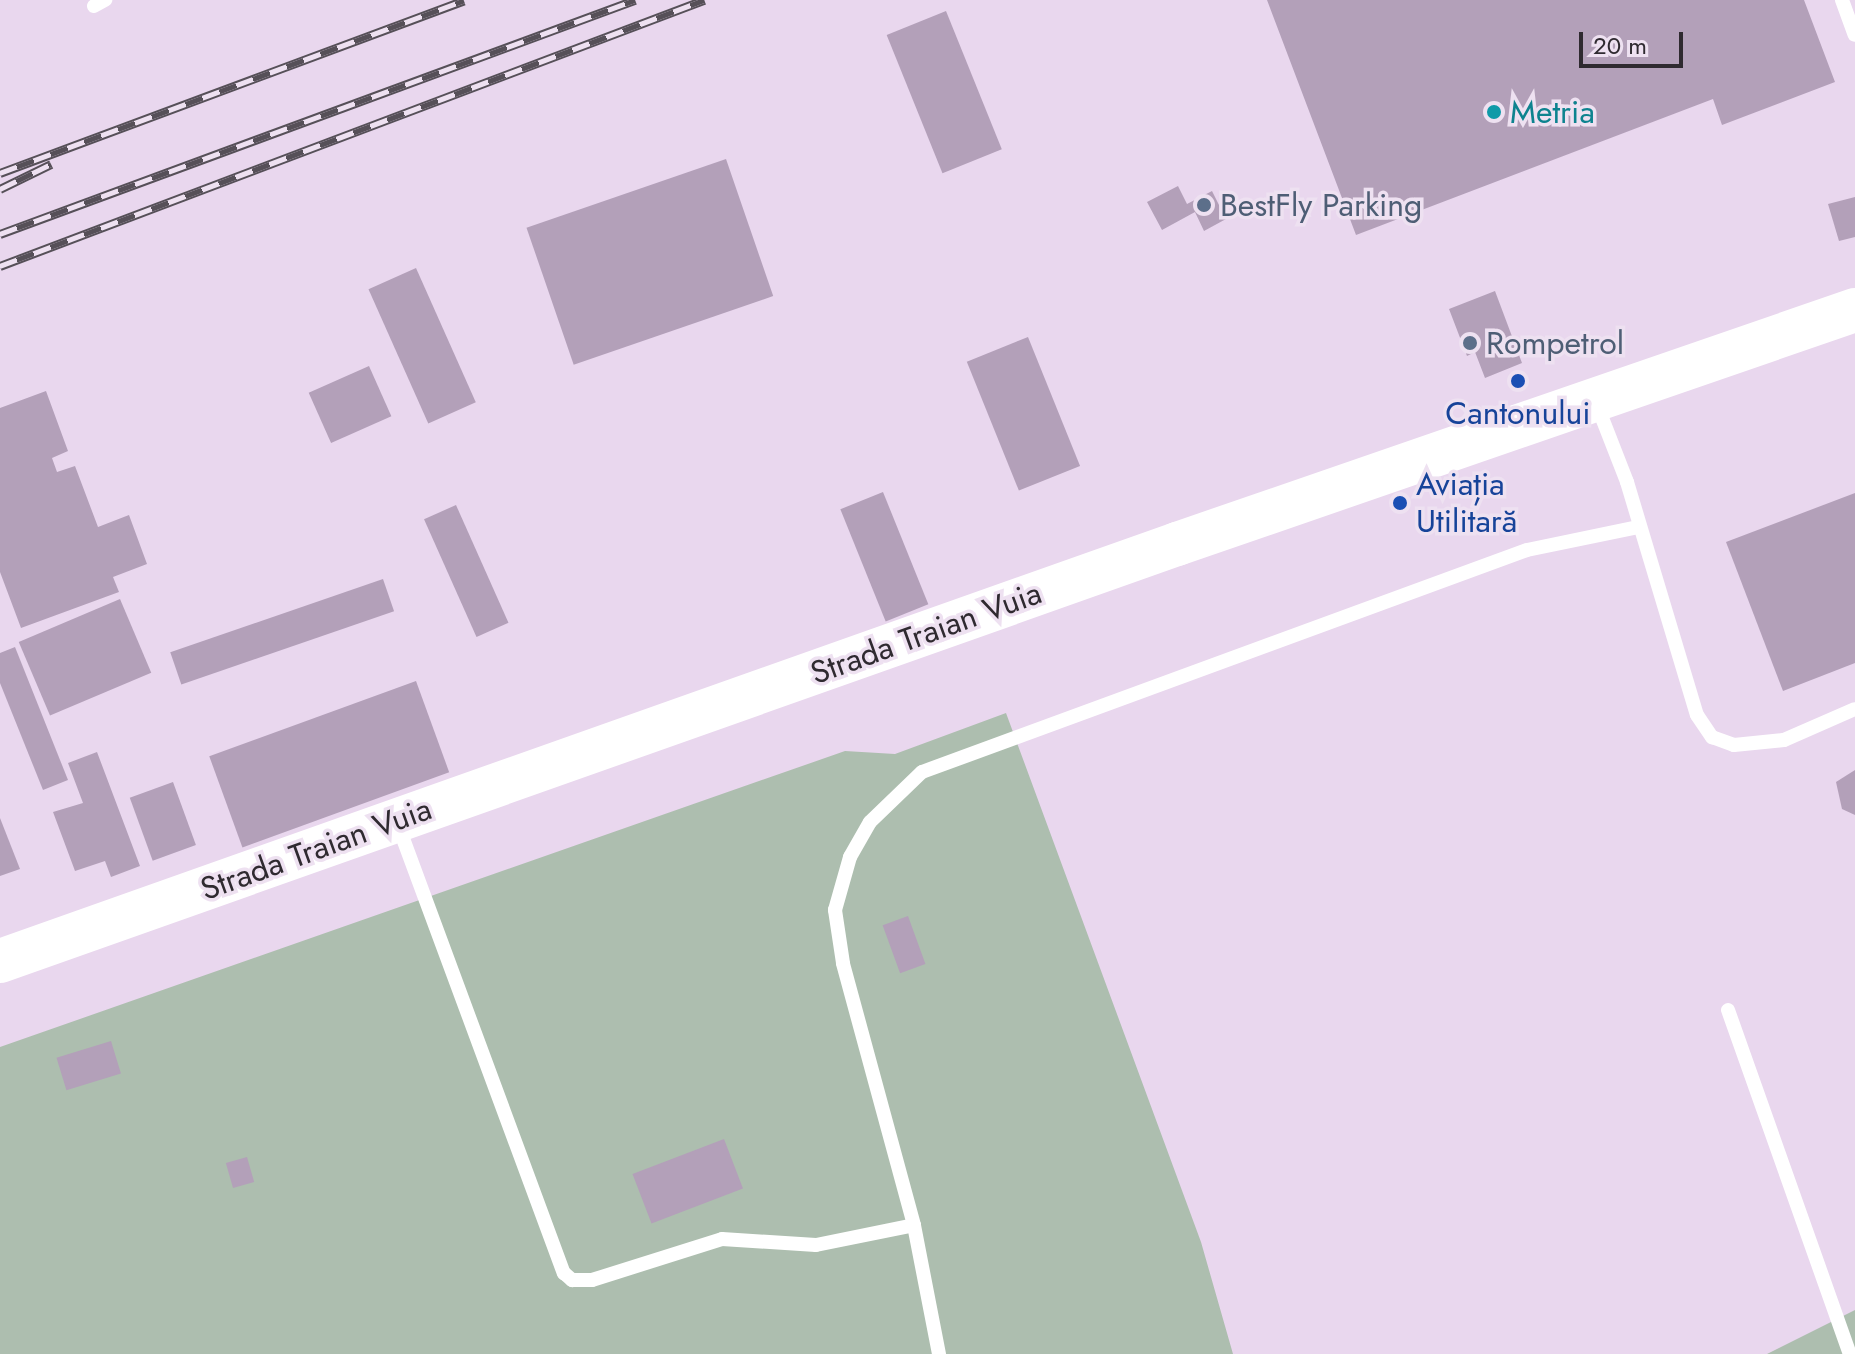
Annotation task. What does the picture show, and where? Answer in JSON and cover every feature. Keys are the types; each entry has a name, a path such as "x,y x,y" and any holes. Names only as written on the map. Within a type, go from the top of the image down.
{"main road":[{"name":"Strada Traian Vuia","path":"0,961 1594,398 1855,310"}],"lane":[{"path":"1842,0 1855,35"},
{"path":"1594,398 1697,715 1712,737 1734,745 1784,740 1855,709"},
{"path":"939,1354 914,1225 843,963 835,910 850,857 870,822 922,772 1527,550 1638,527"},
{"path":"396,821 564,1273 572,1280 592,1280 722,1239 816,1245 914,1225"},
{"path":"1728,1010 1850,1354"}],"shaded area":[{"path":"0,0 1855,0 1855,1354 0,1354"}],"green space":[{"path":"1006,713 1201,1242 1233,1354 0,1354 0,1047 845,751 895,754"},
{"path":"1855,1310 1855,1354 1767,1354"}],"building":[{"name":"Metria","path":"1267,0 1804,0 1835,82 1722,125 1713,99 1356,235"},
{"path":"946,11 1002,149 942,173 887,35"},
{"path":"726,159 773,296 574,365 526,228"},
{"path":"1178,186 1187,204 1212,191 1226,219 1204,231 1195,212 1162,230 1147,202"},
{"path":"1855,197 1855,237 1839,241 1828,204"},
{"path":"416,268 476,402 428,423 368,289"},
{"path":"1495,291 1522,363 1485,378 1475,352 1467,356 1449,309"},
{"path":"1028,337 1080,466 1019,491 967,362"},
{"path":"369,366 391,416 331,443 309,393"},
{"path":"46,391 68,451 52,458 57,472 75,466 98,527 129,515 147,564 113,577 119,592 21,628 0,572 0,408"},
{"path":"883,492 928,604 886,621 840,509"},
{"path":"1855,493 1855,663 1783,691 1726,542"},
{"path":"456,505 508,623 476,637 424,519"},
{"path":"383,579 394,611 181,684 170,652"},
{"path":"120,599 151,673 50,716 19,642"},
{"path":"15,647 68,780 43,790 0,683 0,653"},
{"path":"416,681 449,772 242,847 209,756"},
{"path":"97,752 140,866 111,877 105,861 75,871 53,812 83,803 68,763"},
{"path":"1855,770 1855,815 1842,809 1836,782"},
{"path":"173,782 196,845 153,861 130,798"},
{"path":"0,818 20,869 0,876"},
{"path":"908,916 925,964 900,973 883,925"},
{"path":"111,1041 121,1074 66,1090 56,1058"},
{"path":"724,1139 743,1188 652,1224 633,1174"},
{"path":"247,1157 254,1182 233,1188 226,1163"}],"railway":[{"path":"0,173 464,0"},
{"path":"0,234 635,0"},
{"path":"0,266 704,0"},
{"path":"0,189 51,164"}],"place":[{"name":"Metria","path":"1494,112"},
{"name":"BestFly Parking","path":"1204,205"},
{"name":"Rompetrol","path":"1470,343"},
{"name":"Cantonului","path":"1518,381"},
{"name":"Aviația Utilitară","path":"1400,503"}]}
